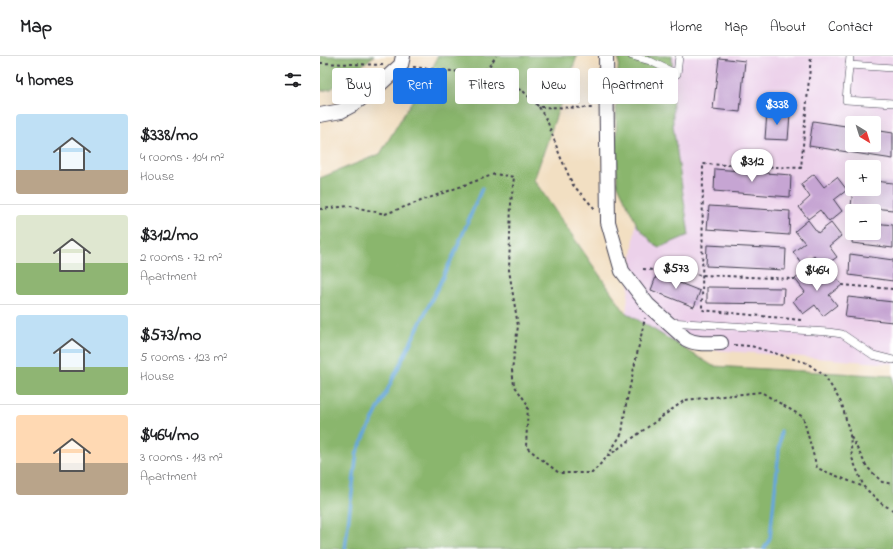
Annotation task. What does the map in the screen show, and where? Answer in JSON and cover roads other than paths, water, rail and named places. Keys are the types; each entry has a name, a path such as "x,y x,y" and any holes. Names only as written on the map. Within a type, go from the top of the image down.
{"street":[{"path":"606,56 608,222 622,271 648,305 686,339 703,344 721,343"},
{"path":"320,115 341,110 354,104 379,85 402,61"}],"lane":[{"path":"632,56 650,61 677,74 679,56"},
{"path":"850,56 846,100 893,103"},
{"path":"849,65 893,68"},
{"path":"668,322 842,334 873,356 893,360"}],"waterway":[{"path":"345,549 357,452 456,250 482,188"},
{"path":"764,549 770,538 781,431"}]}
